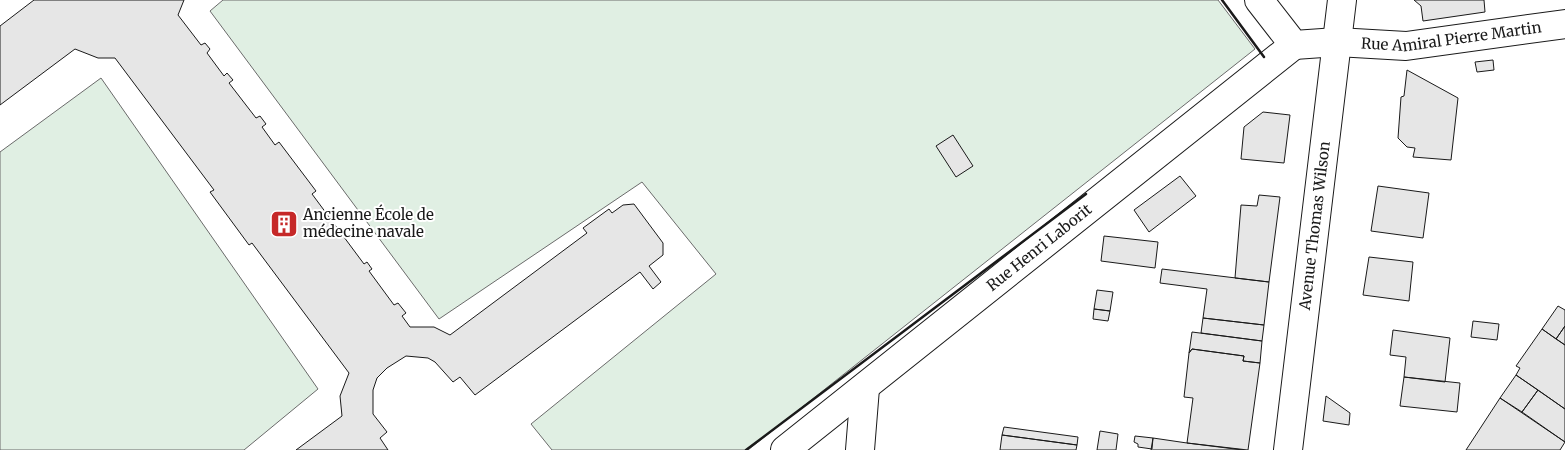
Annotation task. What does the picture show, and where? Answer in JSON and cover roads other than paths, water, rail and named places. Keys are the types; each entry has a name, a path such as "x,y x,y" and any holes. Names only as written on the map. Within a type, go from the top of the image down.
{"street":[{"path":"1259,0 1294,45"},
{"name":"Avenue Thomas Wilson","path":"1288,450 1342,0"},
{"name":"Rue Amiral Pierre Martin","path":"1294,45 1337,42 1406,46 1565,24"},
{"name":"Rue Henri Laborit","path":"785,450 866,388 1294,45"},
{"path":"860,450 866,388"}],"place":[{"name":"Ancienne École de médecine navale","path":"284,224"}]}
